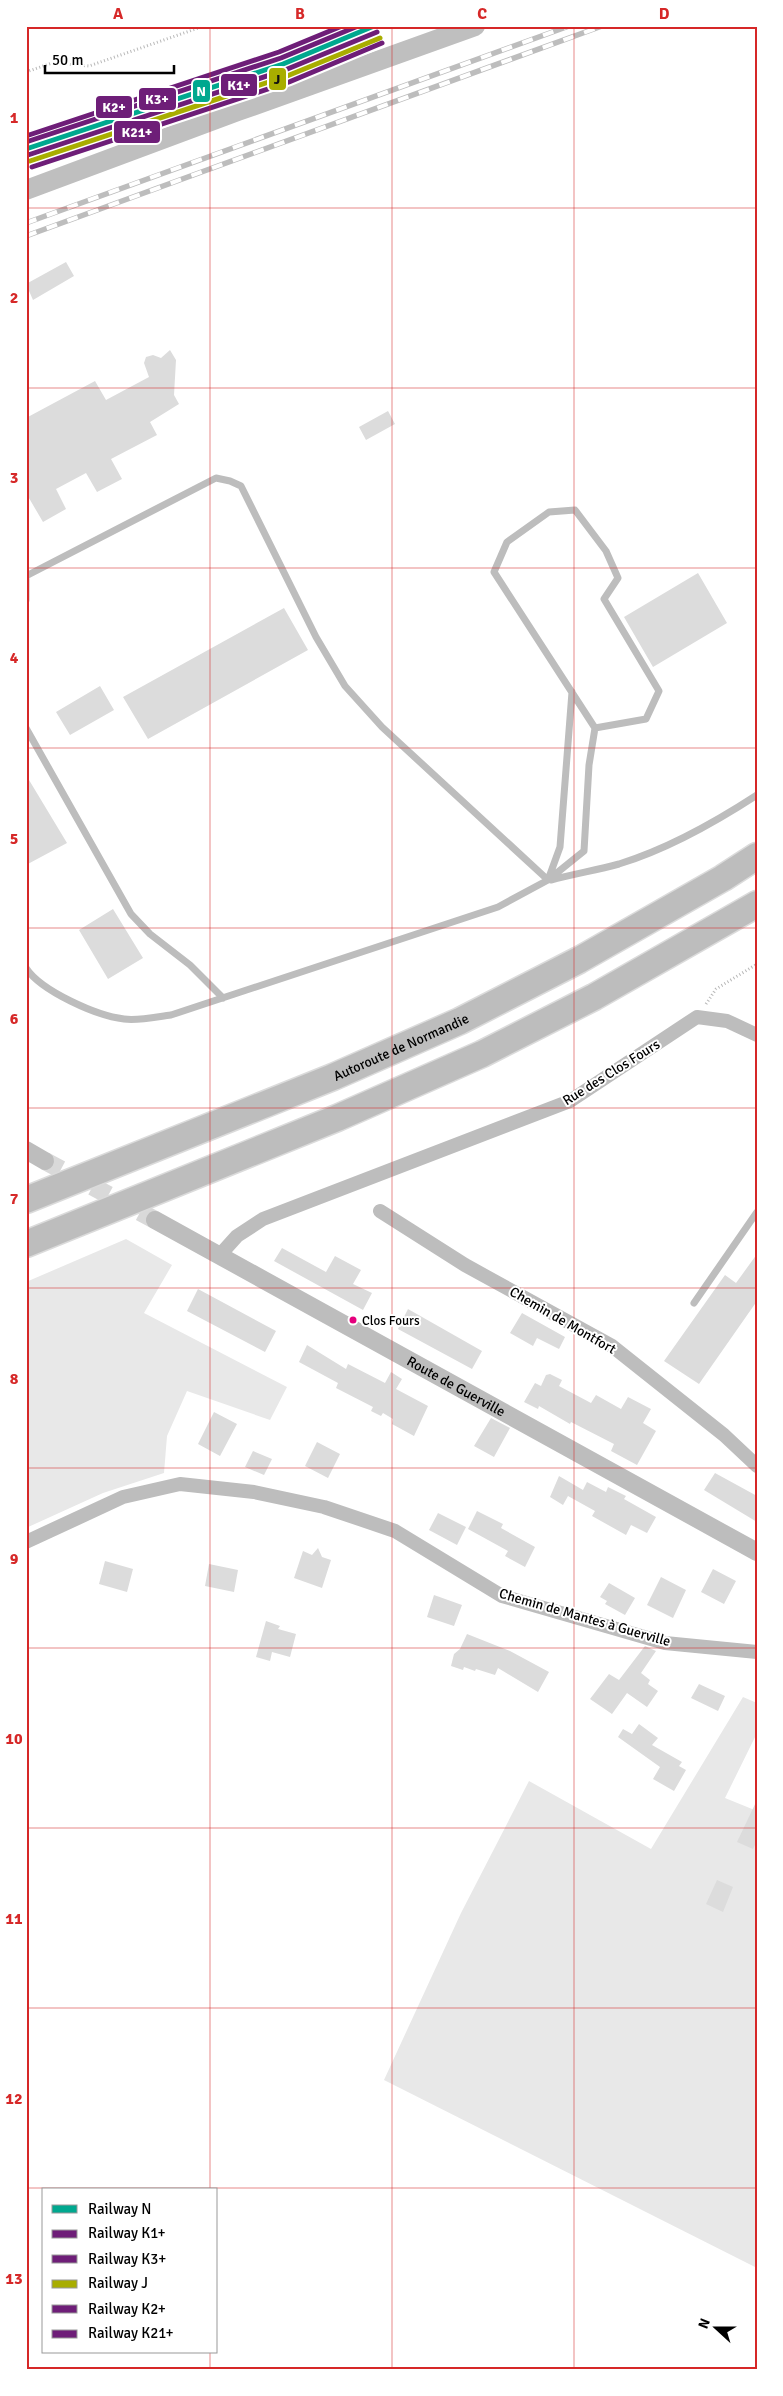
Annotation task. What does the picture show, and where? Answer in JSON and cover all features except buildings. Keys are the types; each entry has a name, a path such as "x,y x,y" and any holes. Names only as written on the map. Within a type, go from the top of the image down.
{"highway":[{"name":"Autoroute de Normandie","path":"26,1200 333,1077 460,1020 579,960 757,856"},
{"path":"26,1244 337,1118 482,1054 603,992 757,904"}],"main road":[{"path":"26,190 475,26"}],"street":[{"path":"697,1017 727,1022 757,1035"},
{"name":"Rue des Clos Fours","path":"218,1256 237,1236 257,1222 570,1101 697,1017"},
{"path":"26,1150 45,1161"},
{"name":"Chemin de Montfort","path":"380,1211 465,1265 612,1346 724,1435 757,1466"},
{"name":"Route de Guerville","path":"155,1220 757,1552"},
{"name":"Chemin de Mantes à Guerville","path":"26,1542 123,1497 180,1484 254,1492 324,1507 395,1531 502,1596 665,1643 757,1652"}],"lane":[{"path":"26,600 26,576 216,478 230,480 241,486 316,637 345,686 382,727 548,880"},
{"path":"26,968 32,976 81,1007 125,1020 170,1015 498,907 548,880 584,851 589,765 595,728 494,572 507,542 549,512 575,510 606,551 618,578 604,599 659,691 646,719 595,728"},
{"path":"548,880 560,847 572,692"},
{"path":"26,728 131,914 150,934 190,965 223,998"},
{"path":"548,880 620,863 677,841 718,820 757,795"},
{"path":"694,1303 757,1212"}],"path":[{"path":"26,72 52,63 89,66 204,26"},
{"path":"697,1017 716,989 757,964"}],"shaded area":[{"path":"126,1239 172,1265 144,1313 287,1387 270,1420 187,1391 167,1436 164,1473 103,1493 26,1528 26,1282"},
{"path":"743,1697 757,1703 757,1733 725,1798 757,1811 757,2268 384,2080 461,1913 529,1781 651,1849"}],"tunnel":[{"path":"45,1161 155,1220"}],"railway":[{"path":"26,223 569,26"},
{"path":"26,236 602,26"}],"rail line":[{"name":"K2+","path":"26,136 279,52 342,26"},
{"name":"K3+","path":"26,142 281,58 358,26"},
{"name":"N","path":"26,149 283,64 374,26"},
{"name":"K1+","path":"28,155 285,70 377,32"},
{"name":"J","path":"30,161 287,76 380,38"},
{"name":"K21+","path":"32,167 289,82 382,43"}],"place":[{"name":"Clos Fours","path":"353,1320"}]}
